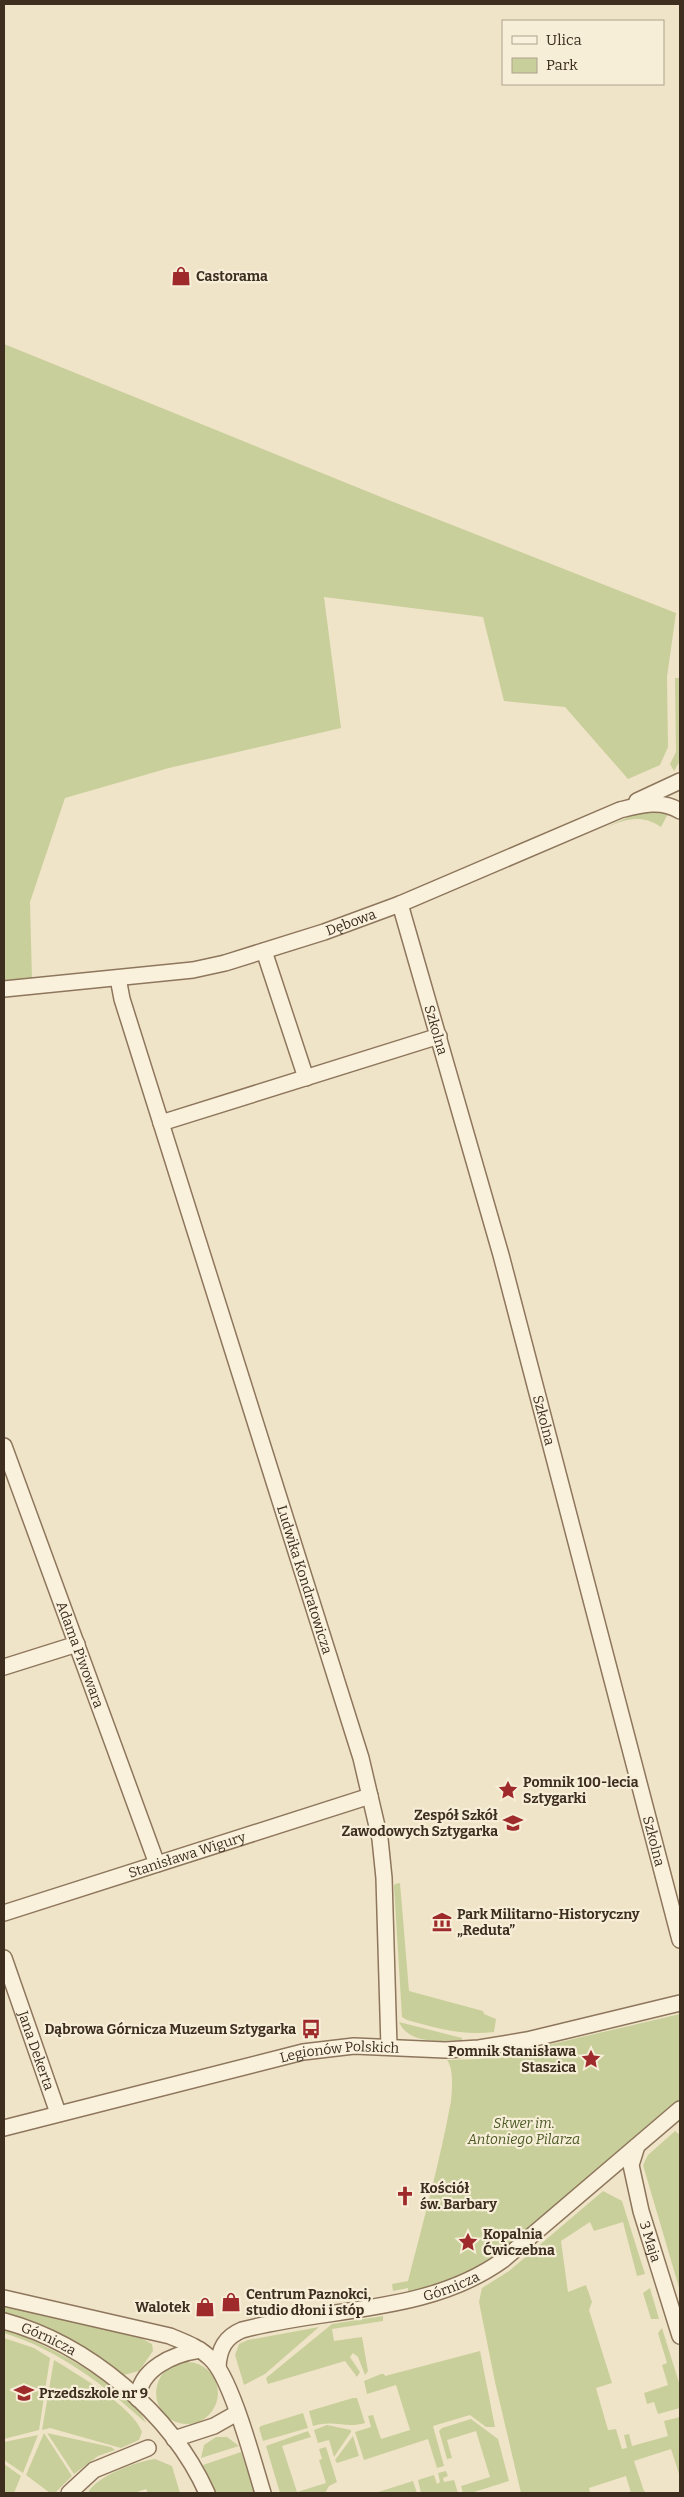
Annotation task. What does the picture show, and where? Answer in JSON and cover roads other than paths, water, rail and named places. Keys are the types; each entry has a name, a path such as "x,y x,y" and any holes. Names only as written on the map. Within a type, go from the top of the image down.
{"street":[{"path":"620,810 680,781"},
{"name":"Dębowa","path":"4,989 209,968 400,904 620,810 648,803 675,807 680,810"},
{"name":"Szkolna","path":"400,904 501,1255 680,1940"},
{"path":"264,951 306,1078"},
{"name":"Ludwika Kondratowicza","path":"118,978 122,999 361,1758 380,1839 384,1878 389,2047"},
{"path":"161,1123 439,1036"},
{"name":"Adama Piwowara","path":"4,1446 7,1463 77,1644 157,1864"},
{"path":"4,1667 77,1644"},
{"name":"Stanisława Wigury","path":"4,1913 370,1796"},
{"name":"Jana Dekerta","path":"4,1958 58,2114"},
{"name":"Legionów Polskich","path":"4,2128 290,2055 345,2046 458,2050 490,2047 680,2003"},
{"name":"Górnicza","path":"218,2367 223,2344 230,2336 242,2330 428,2295 477,2277 503,2260 680,2109"},
{"name":"3 Maja","path":"638,2145 631,2166 641,2211 680,2336"},
{"name":"Górnicza","path":"4,2298 170,2336 200,2350"},
{"name":"Górnicza","path":"4,2321 32,2330 77,2353 110,2375 138,2400"},
{"path":"207,2493 194,2466 174,2439 138,2400 142,2383 157,2366 183,2353 200,2350 218,2367 237,2413 264,2493"},
{"path":"174,2439 214,2426 237,2413"},
{"path":"69,2493 94,2470 148,2448"}],"place":[{"name":"Castorama","path":"181,276"},
{"name":"Pomnik 100-lecia Sztygarki","path":"508,1790"},
{"name":"Zespół Szkół Zawodowych Sztygarka","path":"513,1823"},
{"name":"Park Militarno-Historyczny „Reduta”","path":"442,1922"},
{"name":"Dąbrowa Górnicza Muzeum Sztygarka","path":"311,2029"},
{"name":"Pomnik Stanisława Staszica","path":"591,2059"},
{"name":"Kościół św. Barbary","path":"405,2196"},
{"name":"Kopalnia Ćwiczebna","path":"468,2242"},
{"name":"Centrum Paznokci, studio dłoni i stóp","path":"231,2302"},
{"name":"Walotek","path":"205,2307"},
{"name":"Przedszkole nr 9","path":"24,2393"}],"park label":[{"name":"Skwer im. Antoniego Pilarza","path":"524,2132"}]}
